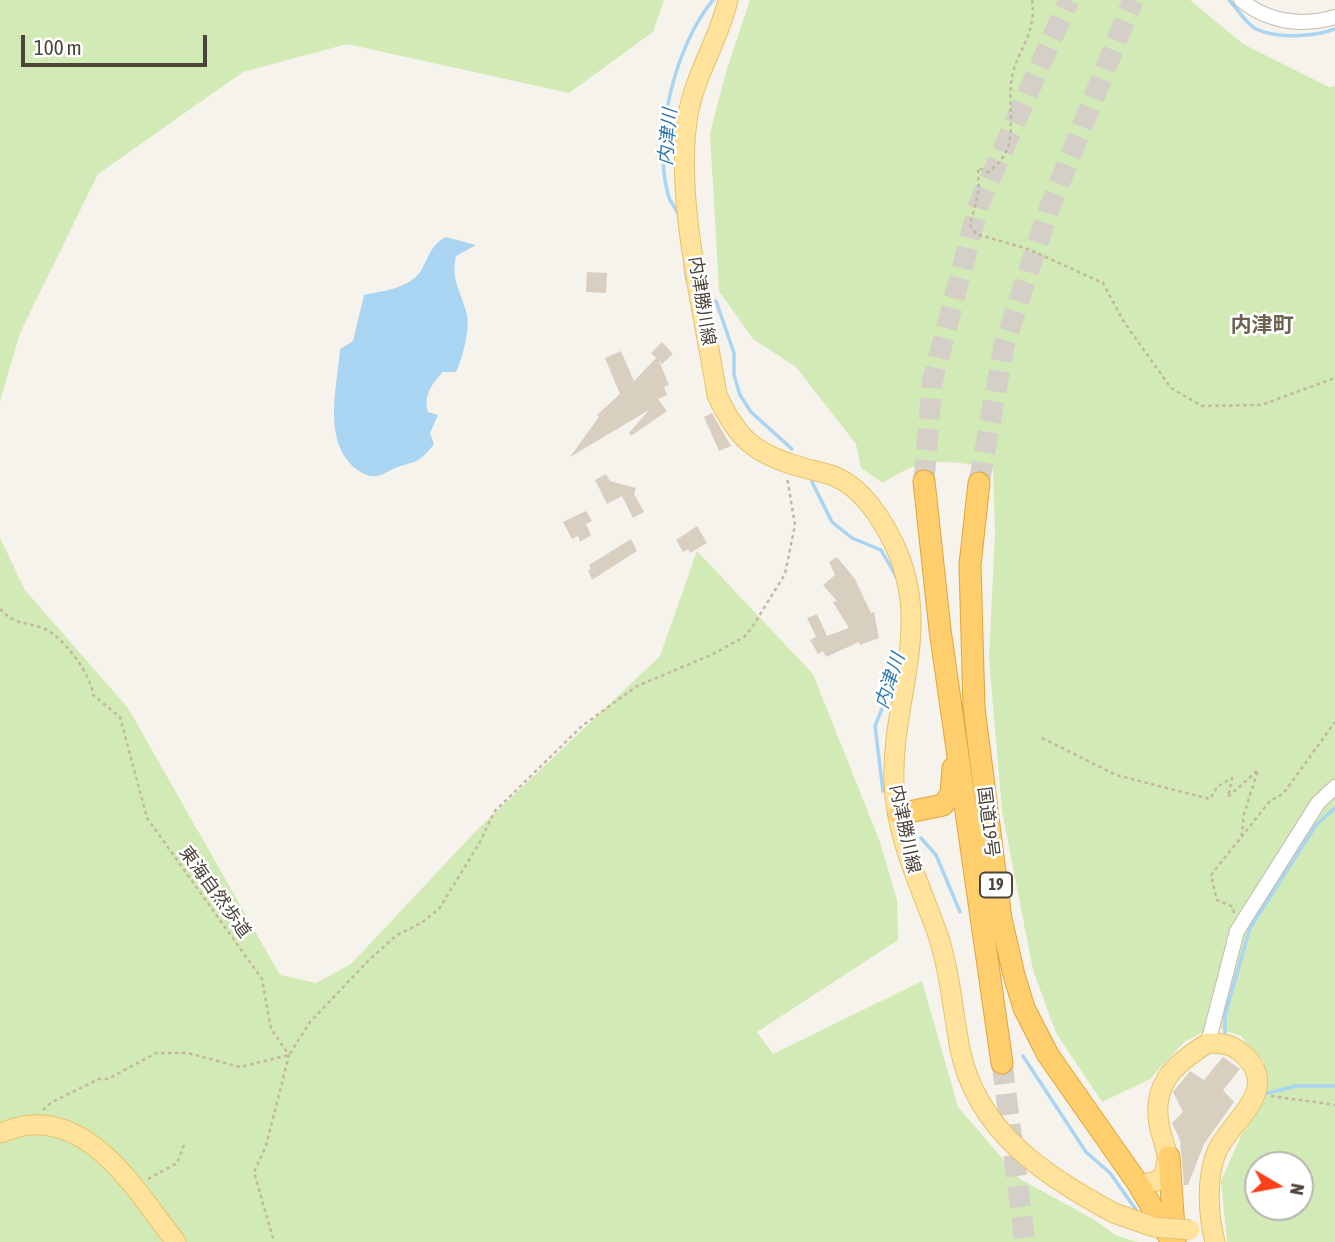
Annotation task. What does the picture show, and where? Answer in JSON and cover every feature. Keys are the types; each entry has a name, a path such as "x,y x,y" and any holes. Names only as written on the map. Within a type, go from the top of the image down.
{"highway":[{"name":"国道19号","path":"924,481 931,568 1002,1063"},
{"name":"国道19号","path":"979,483 970,565 974,708 1001,919 1024,1008 1065,1081 1179,1238"},
{"path":"943,805 953,786 948,742 955,727"},
{"path":"899,814 943,805 951,808 960,825 968,876 978,889"},
{"path":"1169,1157 1179,1238"}],"main road":[{"name":"内津勝川線","path":"727,0 696,82 688,115 684,154 685,194 717,395 729,421 745,441 770,458 836,476 855,488 894,543 909,583 913,643 897,734 894,784 910,866 939,937 961,1053 976,1095 1003,1138 1033,1164 1114,1213 1179,1238 1213,1235"},
{"path":"1139,1185 1161,1180 1169,1157 1160,1127 1156,1098 1165,1081 1185,1057 1208,1043 1236,1047 1254,1065 1258,1085 1250,1108 1218,1149 1210,1176 1213,1235"},
{"path":"0,1133 35,1125 64,1129 94,1145 176,1242"}],"street":[{"path":"1241,0 1286,22 1317,23 1335,17"},
{"path":"1208,1043 1237,931 1318,803 1335,787"}],"path":[{"path":"1032,0 1027,43 1013,72 1009,97 1009,145 1001,162 988,172 978,168 979,190 970,225 976,234 1028,249 1103,283 1124,322 1171,388 1202,406 1261,405 1335,378"},
{"path":"274,1242 254,1172 266,1146 289,1055 310,1022 368,961 397,935 421,923 439,909 480,842 494,812 582,726 636,686 710,655 744,637 751,629 785,574 795,525 786,485 787,463"},
{"name":"東海自然歩道","path":"0,609 12,621 47,630 78,661 92,682 93,695 120,717 147,818 262,979 271,1028 289,1055"},
{"path":"1237,931 1233,907 1217,900 1211,875 1270,801 1283,794 1335,722"},
{"path":"1042,738 1116,775 1210,799 1217,787 1232,778 1228,797 1258,769 1244,814 1241,840"},
{"path":"35,1125 37,1116 52,1102 99,1079 108,1079 156,1053 188,1053 240,1066 289,1055"},
{"path":"1255,1094 1335,1105"},
{"path":"133,1188 170,1169 177,1163 184,1145"}],"green space":[{"path":"0,0 664,0 653,32 569,93 347,44 243,72 98,174 20,333 0,401"},
{"path":"750,0 1190,0 1243,44 1329,87 1335,86 1335,1242 1227,1242 1221,1181 1242,1134 1260,1109 1265,1083 1264,1062 1241,1036 1218,1028 1203,1032 1184,1042 1150,1079 1102,1102 1056,1033 1033,970 1002,811 989,658 995,533 993,469 963,463 937,462 911,468 883,483 861,468 856,444 796,367 753,339 719,291 710,133 726,72"},
{"path":"0,538 25,590 128,708 280,975 316,983 351,964 474,833 660,656 697,551 813,674 880,842 897,900 898,940 757,1032 773,1054 922,981 958,1107 1020,1179 1093,1219 1117,1236 1138,1242 0,1242"}],"water":[{"path":"446,237 476,245 456,256 455,278 466,311 467,333 456,372 443,372 432,385 428,395 428,412 438,415 430,433 434,444 417,460 378,476 367,475 347,460 335,431 340,349 353,341 364,295 394,288 415,278 433,248"}],"building":[{"path":"587,272 607,273 606,293 586,292"},
{"path":"662,342 673,354 662,364 659,361 669,385 664,387 667,395 658,399 667,411 631,436 629,433 649,410 570,457 599,417 597,415 620,394 605,358 621,351 634,381 656,358 651,353"},
{"path":"712,413 731,446 719,451 704,417"},
{"path":"606,474 610,481 636,488 634,494 644,512 633,518 622,496 607,504 595,480"},
{"path":"586,511 592,521 586,524 591,535 580,542 578,536 572,539 563,522"},
{"path":"697,526 707,543 690,553 688,549 683,552 676,540"},
{"path":"631,539 637,551 592,580 589,565"},
{"path":"837,557 855,579 871,613 874,612 879,638 860,645 859,642 826,657 823,651 818,654 810,640 816,637 807,618 817,614 827,636 849,628 833,602 837,601 823,585 835,575 829,562"},
{"path":"1223,1057 1240,1069 1223,1090 1234,1102 1204,1144 1188,1185 1184,1185 1180,1140 1172,1123 1183,1112 1173,1092 1190,1071 1204,1080"}],"waterway":[{"name":"内津川","path":"678,213 669,197 664,171 665,119 678,66 688,41 713,0"},
{"path":"1229,0 1249,23 1265,32 1296,36 1335,29"},
{"name":"内津川","path":"685,266 687,281"},
{"name":"内津川","path":"716,301 734,353 734,375 740,395 751,412 792,449"},
{"name":"内津川","path":"812,482 832,522 852,538 881,550 897,578"},
{"name":"内津川","path":"883,791 875,726 897,672"},
{"path":"1225,1033 1225,1015 1250,928 1316,825 1335,808"},
{"name":"内津川","path":"921,838 936,855 960,912"},
{"name":"内津川","path":"1023,1056 1086,1152 1110,1173 1139,1214"},
{"path":"1268,1093 1296,1086 1335,1086"}],"tunnel":[{"path":"924,481 932,383 979,204 1069,0"},
{"path":"979,483 1004,346 1048,212 1133,0"},
{"path":"1002,1063 1025,1242"}],"district":[{"name":"内津町","path":"1262,325"}]}
